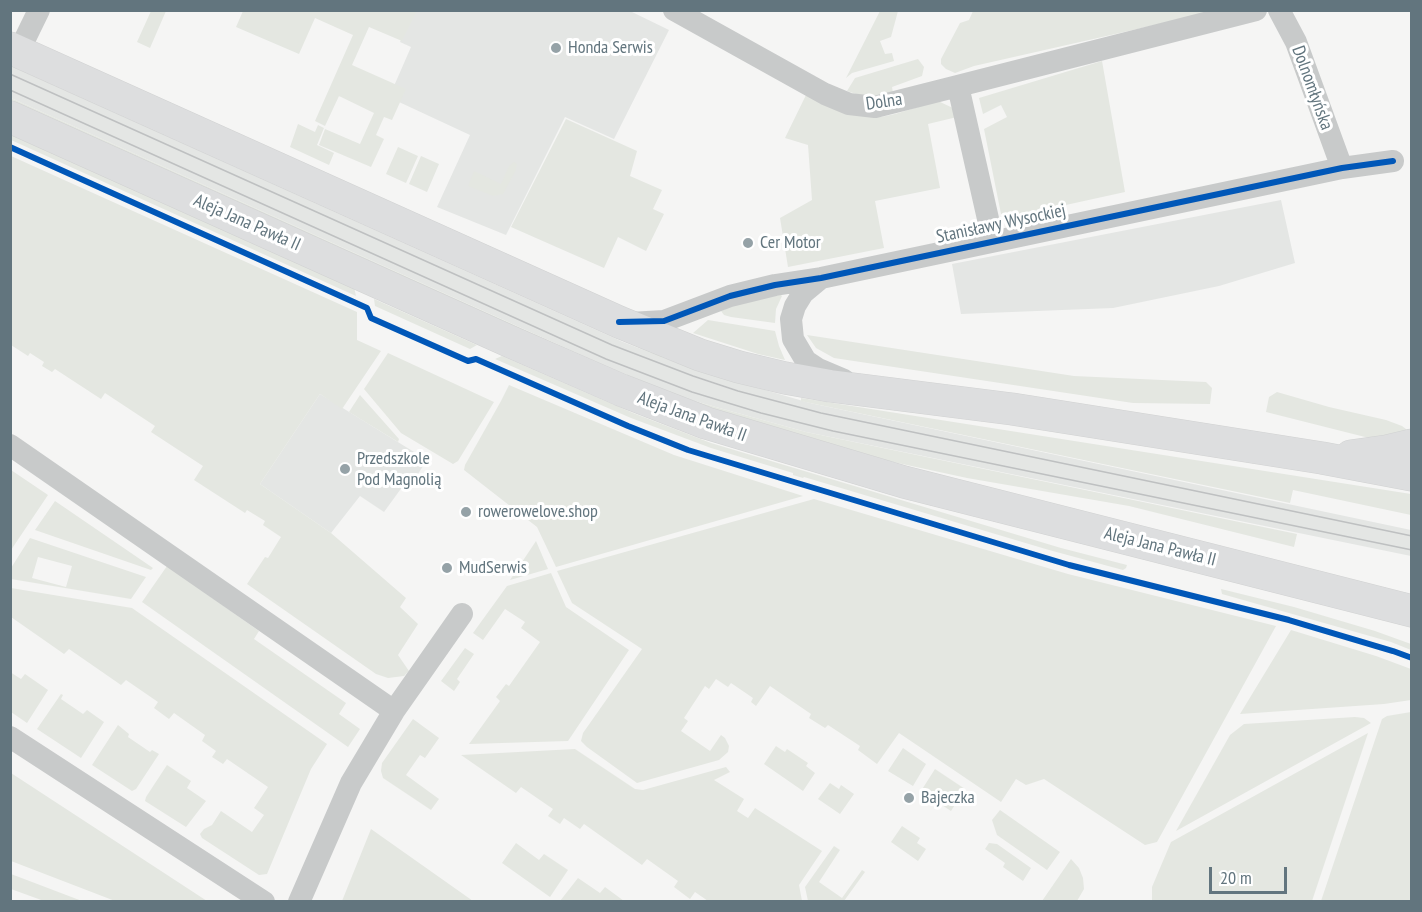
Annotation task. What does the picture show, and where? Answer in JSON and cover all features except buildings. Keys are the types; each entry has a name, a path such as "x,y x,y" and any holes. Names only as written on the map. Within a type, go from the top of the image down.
{"main road":[{"path":"15,50 619,322 681,348 739,367 785,378 879,393 1012,409 1322,458 1412,475"},
{"name":"Aleja Jana Pawła II","path":"10,117 511,342 621,390 706,423 904,482 1412,611"},
{"path":"1322,458 1358,456 1412,445"},
{"path":"1328,590 1412,628"}],"street":[{"path":"15,50 39,10"},
{"name":"Dolna","path":"675,11 825,94 849,104 875,107 1256,10"},
{"name":"Dolnomłyńska","path":"1279,10 1296,42 1342,168"},
{"path":"958,86 993,241"},
{"name":"Stanisławy Wysockiej","path":"619,322 664,321 730,296 775,285 820,278 1342,168 1392,161"},
{"path":"820,278 803,293 792,313 791,329 796,348 806,361 818,369 879,393"},
{"path":"10,445 394,711"},
{"path":"299,902 351,783 394,711 462,614"},
{"path":"10,737 264,902"}],"shaded area":[{"path":"151,11 166,11 150,48 137,42"},
{"path":"243,11 417,11 402,41 369,27 352,65 406,89 392,120 384,117 376,135 384,139 371,167 319,145 325,129 360,144 374,113 339,96 325,126 315,121 353,35 315,18 299,54 236,27"},
{"path":"414,11 630,11 669,30 614,139 565,117 506,235 437,207 470,135 399,102 394,86 411,47 400,42"},
{"path":"880,11 898,11 891,37 880,41 885,54 892,53 894,61 852,73 846,78"},
{"path":"973,11 1217,11 974,66 955,73 941,64 941,59 960,23 969,20"},
{"path":"918,59 924,67 922,76 892,87 893,93 865,97 847,91 855,78"},
{"path":"1102,61 1125,192 1002,219 984,129 1007,117 1001,105 983,114 979,98"},
{"path":"11,64 662,356 662,358 11,66"},
{"path":"11,66 623,342 696,370 810,403 1411,530 1411,556 806,432 687,399 610,368 11,98"},
{"path":"806,95 881,117 938,101 955,109 957,117 928,124 940,188 875,201 884,248 788,267 780,218 812,200 808,145 785,138"},
{"path":"11,98 610,368 687,399 806,432 1297,534 1294,547 1129,506 967,478 893,462 728,416 609,369 11,101"},
{"path":"566,119 637,151 630,176 662,190 653,209 664,214 646,251 618,237 604,268 511,227"},
{"path":"298,124 315,132 318,125 324,128 317,145 334,153 329,165 290,147"},
{"path":"11,132 354,287 356,296 11,140"},
{"path":"398,147 418,156 406,183 386,174"},
{"path":"11,156 357,312 357,340 381,351 342,409 320,394 260,484 331,533 406,598 400,607 418,624 398,655 409,671 404,676 388,678 376,674 247,584 281,537 263,525 265,521 247,510 245,513 194,480 203,466 151,432 155,426 105,393 101,399 55,369 52,372 42,366 44,362 30,353 28,356 11,345"},
{"path":"421,156 439,164 427,192 409,184"},
{"path":"514,162 517,164 516,170 503,194 493,196 468,186 474,171 501,184 509,166"},
{"path":"1281,200 1295,263 1219,286 1113,308 961,314 952,264"},
{"path":"780,294 782,296 776,309 775,323 731,317 724,315 721,311 732,306"},
{"path":"374,299 477,345 470,349 375,306"},
{"path":"708,320 775,331 785,360 758,354 693,333"},
{"path":"807,335 1074,376 1206,382 1212,388 1210,404 1133,403 834,358 816,348"},
{"path":"388,353 494,402 458,461 453,464 401,433 364,389"},
{"path":"502,356 633,413 711,443 1061,548 1127,565 1126,568 1123,570 1049,550 793,475 793,473 711,448 631,418 495,359"},
{"path":"509,385 674,455 803,496 556,567 537,527 464,470"},
{"path":"1277,392 1386,420 1410,432 1369,438 1266,412 1269,397"},
{"name":"Przedszkole Pod Magnolią","path":"320,394 427,460 414,480 408,479 384,512 360,496 331,533 260,484"},
{"path":"360,395 399,439 398,442 349,412"},
{"path":"801,398 1411,494 1411,515 1293,490 1290,503 810,403 801,401"},
{"path":"11,470 48,495 11,550"},
{"path":"814,499 1068,574 1276,626 1157,842 1145,845 1044,779 1026,785 1016,779 1001,802 899,733 877,764 858,750 860,746 828,725 825,728 809,718 811,714 770,686 756,706 751,702 753,698 731,683 728,687 716,679 709,689 705,686 684,718 688,721 681,731 710,751 721,735 725,738 729,746 728,752 719,760 637,783 581,741 583,733 642,649 572,603 557,571"},
{"path":"55,501 153,568 151,570 35,530"},
{"path":"30,538 146,577 131,599 11,579 11,568","holes":["38,557 72,566 66,587 32,578"]},
{"path":"536,541 548,569 510,580"},
{"path":"167,566 259,631 254,639 346,703 339,714 360,729 348,747 142,602"},
{"path":"551,573 566,607 629,650 568,741 469,744 500,701 496,697 506,684 509,686 540,642 521,628 525,622 505,609 483,640 473,633 507,586"},
{"path":"11,588 132,608 327,744 311,769 267,874 259,875 202,838 200,834 212,825 221,811 252,832 264,815 254,808 268,787 227,759 223,764 212,757 216,751 202,741 205,735 174,713 169,719 154,708 158,702 126,680 121,685 69,649 64,654 11,617"},
{"path":"1221,589 1294,607 1375,631 1411,644 1411,650 1391,642 1222,594"},
{"path":"1291,630 1411,669 1411,700 1240,714"},
{"path":"465,648 474,654 457,679 460,682 454,691 441,681"},
{"path":"10,672 21,679 25,674 48,690 27,723 11,712"},
{"path":"61,694 63,695 61,699 83,714 87,710 104,722 81,758 37,729"},
{"path":"1411,712 1411,901 1321,901 1382,719"},
{"path":"1364,718 1371,723 1176,831 1230,735 1244,724"},
{"path":"413,719 439,738 425,758 420,755 406,775 439,799 431,810 383,778 381,771 382,763"},
{"path":"118,725 129,734 128,737 150,752 152,750 159,754 136,789 132,791 92,765"},
{"path":"1368,733 1312,901 1152,901 1152,887 1171,842"},
{"path":"776,746 785,752 787,749 808,763 806,766 815,773 803,791 764,764"},
{"path":"903,748 926,764 913,786 888,771"},
{"path":"575,749 635,789 643,790 726,767 730,772 714,780 744,799 737,811 748,818 755,808 822,851 799,885 802,901 708,901 695,892 690,899 674,887 678,881 647,859 642,865 584,824 580,829 564,818 560,824 548,816 553,809 521,787 516,793 461,755"},
{"path":"167,765 191,781 187,788 206,801 186,827 145,801"},
{"path":"935,769 965,789 951,811 921,791"},
{"path":"11,773 207,901 115,901 11,861"},
{"path":"830,783 839,789 841,785 854,794 840,814 818,799"},
{"path":"1000,810 1060,852 1047,870 997,835 992,820"},
{"path":"902,826 920,838 917,843 926,849 918,861 891,842"},
{"path":"371,829 473,901 342,901"},
{"path":"516,843 539,860 544,854 568,870 550,897 502,863"},
{"path":"989,843 997,844 1031,868 1023,881 1003,867 1005,863 985,849"},
{"path":"834,846 840,850 819,882 842,898 862,870 865,872 844,901 808,901 805,887"},
{"path":"1071,859 1079,868 1083,878 1084,889 1077,901 1042,901"},
{"path":"10,874 82,901 44,901 11,889"},
{"path":"578,878 600,893 605,887 624,901 560,901"}],"tram line":[{"path":"10,74 612,345 738,391 821,413 1412,536"},
{"path":"10,90 606,359 692,392 761,413 833,431 1412,550"}],"cycle path":[{"path":"10,147 367,308 371,318 468,361 476,359 688,450 1069,565 1289,620 1412,658"},
{"path":"619,322 664,321 730,296 775,285 821,278 1342,168 1393,161"}],"place":[{"name":"Honda Serwis","path":"556,48"},
{"name":"Cer Motor","path":"748,243"},
{"name":"Przedszkole Pod Magnolią","path":"345,469"},
{"name":"rowerowelove.shop","path":"466,512"},
{"name":"MudSerwis","path":"447,568"},
{"name":"Bajeczka","path":"909,798"}]}
